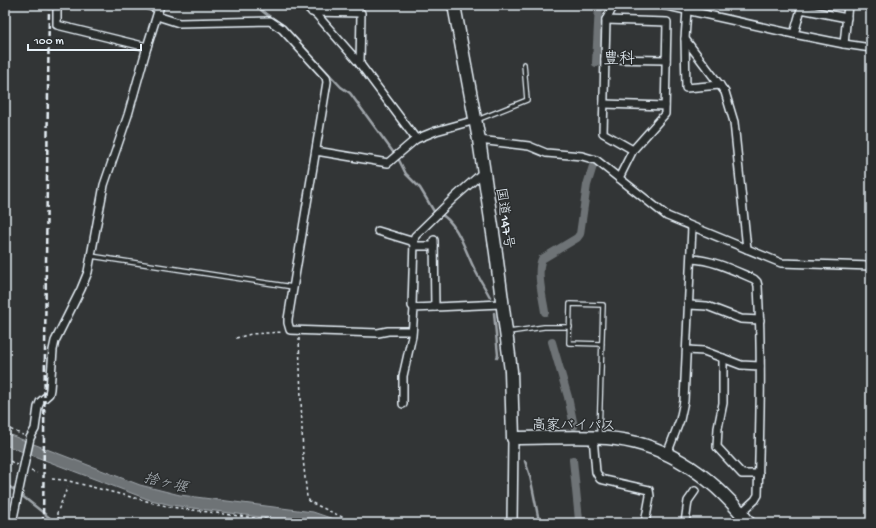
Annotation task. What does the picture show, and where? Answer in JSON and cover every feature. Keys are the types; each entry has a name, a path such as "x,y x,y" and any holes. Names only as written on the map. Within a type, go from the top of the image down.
{"highway":[{"name":"国道147号","path":"454,5 480,140 506,332 510,371 513,438"},
{"name":"高家バイパス","path":"513,438 596,438 636,443 667,454 710,480 749,523"}],"main road":[{"path":"512,523 513,438"}],"street":[{"path":"58,5 57,24 147,47"},
{"path":"146,5 159,10 179,23 273,22 279,26 326,78 327,82 288,319 290,330 378,333 388,330 412,331"},
{"path":"304,5 360,64 416,139"},
{"path":"312,12 318,5"},
{"path":"614,5 606,20 603,133 633,150"},
{"path":"663,5 685,8 794,34 871,48"},
{"path":"844,44 848,5"},
{"path":"685,8 686,88 720,85"},
{"path":"794,34 801,9 847,18"},
{"path":"12,523 26,456 40,402 49,394 55,341 88,272 104,185 128,115 159,10"},
{"path":"312,12 361,13 360,64"},
{"path":"606,20 667,22 665,114 633,150 619,178"},
{"path":"685,39 725,92 734,122 747,249"},
{"path":"605,59 666,60"},
{"path":"604,104 665,106"},
{"path":"316,151 388,163 416,139 436,131 476,120"},
{"path":"480,140 529,146 546,153 596,160 667,216 781,263 871,266"},
{"path":"403,404 403,376 412,331 414,308 412,306 415,236 465,188 480,175 484,174"},
{"path":"667,454 680,420 684,401 692,227"},
{"path":"378,231 410,242 416,246 434,243 435,307"},
{"path":"691,259 705,259 721,265 754,279 758,286 760,320 758,495 755,500 741,513"},
{"path":"414,308 501,304"},
{"path":"689,305 707,306 741,319 760,320"},
{"path":"687,350 704,351 741,365 760,366"},
{"path":"723,358 723,403 718,428 717,447 742,474 759,474"},
{"path":"596,438 596,472 600,479 649,490 650,496 645,523"},
{"path":"685,523 688,501 695,491"}],"lane":[{"path":"476,120 527,100 524,64"},
{"path":"91,256 294,288"},
{"path":"596,438 602,344 603,305 570,304 569,343 602,344"},
{"path":"506,332 544,327 570,327"}],"path":[{"path":"236,338 251,334 279,333 290,330"},
{"path":"299,330 303,458 307,497 310,502 355,523"},
{"path":"5,427 30,440"},
{"path":"5,458 21,467"},
{"path":"27,470 37,473"},
{"path":"52,479 65,480 124,496 185,510 293,523"},
{"path":"65,523 57,517 57,513 68,486"}],"shaded area":[{"path":"5,433 140,485 180,495 313,512 345,523 313,523 260,517 171,505 147,499 5,445"}],"waterway":[{"path":"260,5 261,10 284,26 341,87 350,93 393,152"},
{"path":"596,63 599,5"},
{"path":"399,160 406,174 420,188 435,213"},
{"path":"545,312 540,278 540,264 542,259 577,238 580,234 587,185 593,166"},
{"path":"440,214 446,218 455,229 490,297"},
{"path":"494,313 497,358"},
{"path":"552,342 568,397 574,426"},
{"path":"573,460 579,520 593,523"},
{"path":"525,461 530,476 539,521"},
{"path":"5,484 16,491"},
{"path":"21,495 56,523"}],"railway":[{"path":"43,523 49,5"}],"district":[{"name":"豊科","path":"619,57"}],"water label":[{"name":"捨ヶ堰","path":"166,482"}]}
